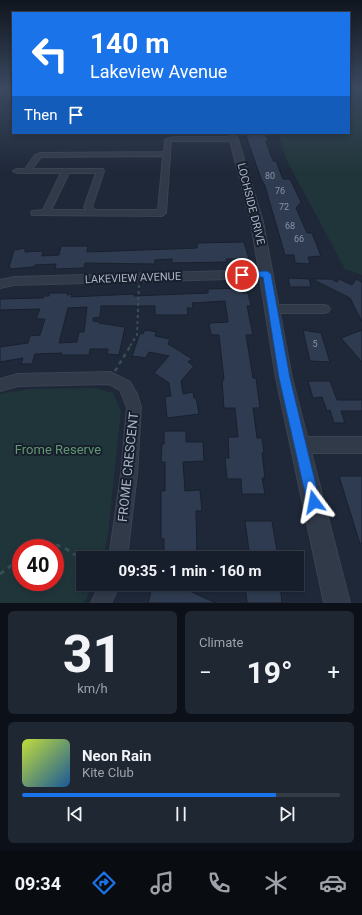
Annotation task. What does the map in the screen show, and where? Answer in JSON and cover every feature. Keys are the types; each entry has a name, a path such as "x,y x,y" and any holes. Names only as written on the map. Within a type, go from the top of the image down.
{"street":[{"path":"35,213 162,213 168,140 233,136"},
{"name":"LOCHSIDE DRIVE","path":"233,136 256,222 267,274 284,378 338,603"},
{"path":"17,171 66,171 103,163 167,154"},
{"path":"27,171 37,156 41,155 103,163"},
{"path":"93,213 88,208 103,163"},
{"path":"46,213 66,171"},
{"name":"LAKEVIEW AVENUE","path":"0,284 14,282 267,274"},
{"path":"272,309 324,309"},
{"path":"0,385 18,380 110,378"},
{"name":"FROME CRESCENT","path":"110,378 124,386 130,394 134,407 129,474 119,551"},
{"path":"300,445 362,445"},
{"path":"101,603 107,591"}],"path":[{"path":"110,378 136,336 139,278"},
{"path":"64,546 76,555"},
{"path":"0,574 12,565"}],"green space":[{"path":"350,116 362,116 362,275 345,269 286,159 278,134 350,134"},
{"name":"Frome Reserve","path":"95,388 113,393 121,411 108,533 104,551 76,551 76,591 90,591 84,603 0,603 0,394 29,389"}],"building":[{"path":"245,134 266,134 269,141 266,141 273,161 276,161 283,179 290,179 301,202 296,208 307,233 312,233 321,256 308,257 310,264 295,263 294,255 285,255 265,186 261,179"},
{"path":"244,242 249,259 226,259 227,262 172,263 172,259 155,260 155,264 85,263 84,268 55,269 56,264 35,265 34,267 10,269 9,267 14,250 25,248 25,252 43,251 42,256 59,255 61,246 88,246 87,252 197,248 197,243"},
{"path":"288,278 309,279 311,287 290,287"},
{"path":"312,279 331,279 337,282 339,279 352,285 356,279 362,282 362,322 350,298"},
{"path":"242,288 243,293 248,293 251,306 247,306 253,335 246,335 253,378 256,378 260,408 253,408 257,438 262,438 265,478 262,478 265,494 242,494 241,479 227,479 225,458 229,458 228,437 238,437 235,408 224,408 222,380 224,380 219,335 211,335 209,323 228,322 225,301 192,303 193,308 187,308 188,315 155,315 155,306 101,306 100,317 93,318 93,321 125,327 119,355 107,354 108,349 90,349 89,355 61,355 62,353 35,354 32,364 21,364 23,358 0,362 0,347 28,343 30,336 40,335 45,319 36,319 40,309 0,310 0,299 43,298 44,296 49,296 49,293 68,293 67,295 72,294 71,297 208,293 208,289","holes":["87,307 84,332 79,332 77,342 59,343 68,308"]},
{"path":"145,330 156,332 155,336 170,339 168,344 194,360 190,360 188,362 194,366 181,381 183,394 193,392 194,398 196,398 199,414 167,418 165,397 171,396 169,383 154,373 169,356 149,352 146,358 132,356 140,333 143,334"},
{"path":"303,330 321,333 330,362 310,361"},
{"path":"362,330 362,362 341,338"},
{"path":"308,381 330,381 337,400 362,400 362,411 341,411 345,423 334,423 330,410 327,411 322,397 313,398"},
{"path":"164,431 186,431 186,442 203,442 204,461 183,462 185,491 200,490 202,511 196,511 197,551 164,551 164,539 161,539 161,491 165,491 165,462 161,462 162,444 164,444"},
{"path":"339,476 362,476 362,543 360,544"},
{"path":"245,521 272,521 277,551 249,551"},
{"path":"151,591 189,591 216,603 148,603"},
{"path":"246,591 281,591 282,603 247,603"}],"route":[{"path":"242,275 267,274 284,378 314,502"}]}
